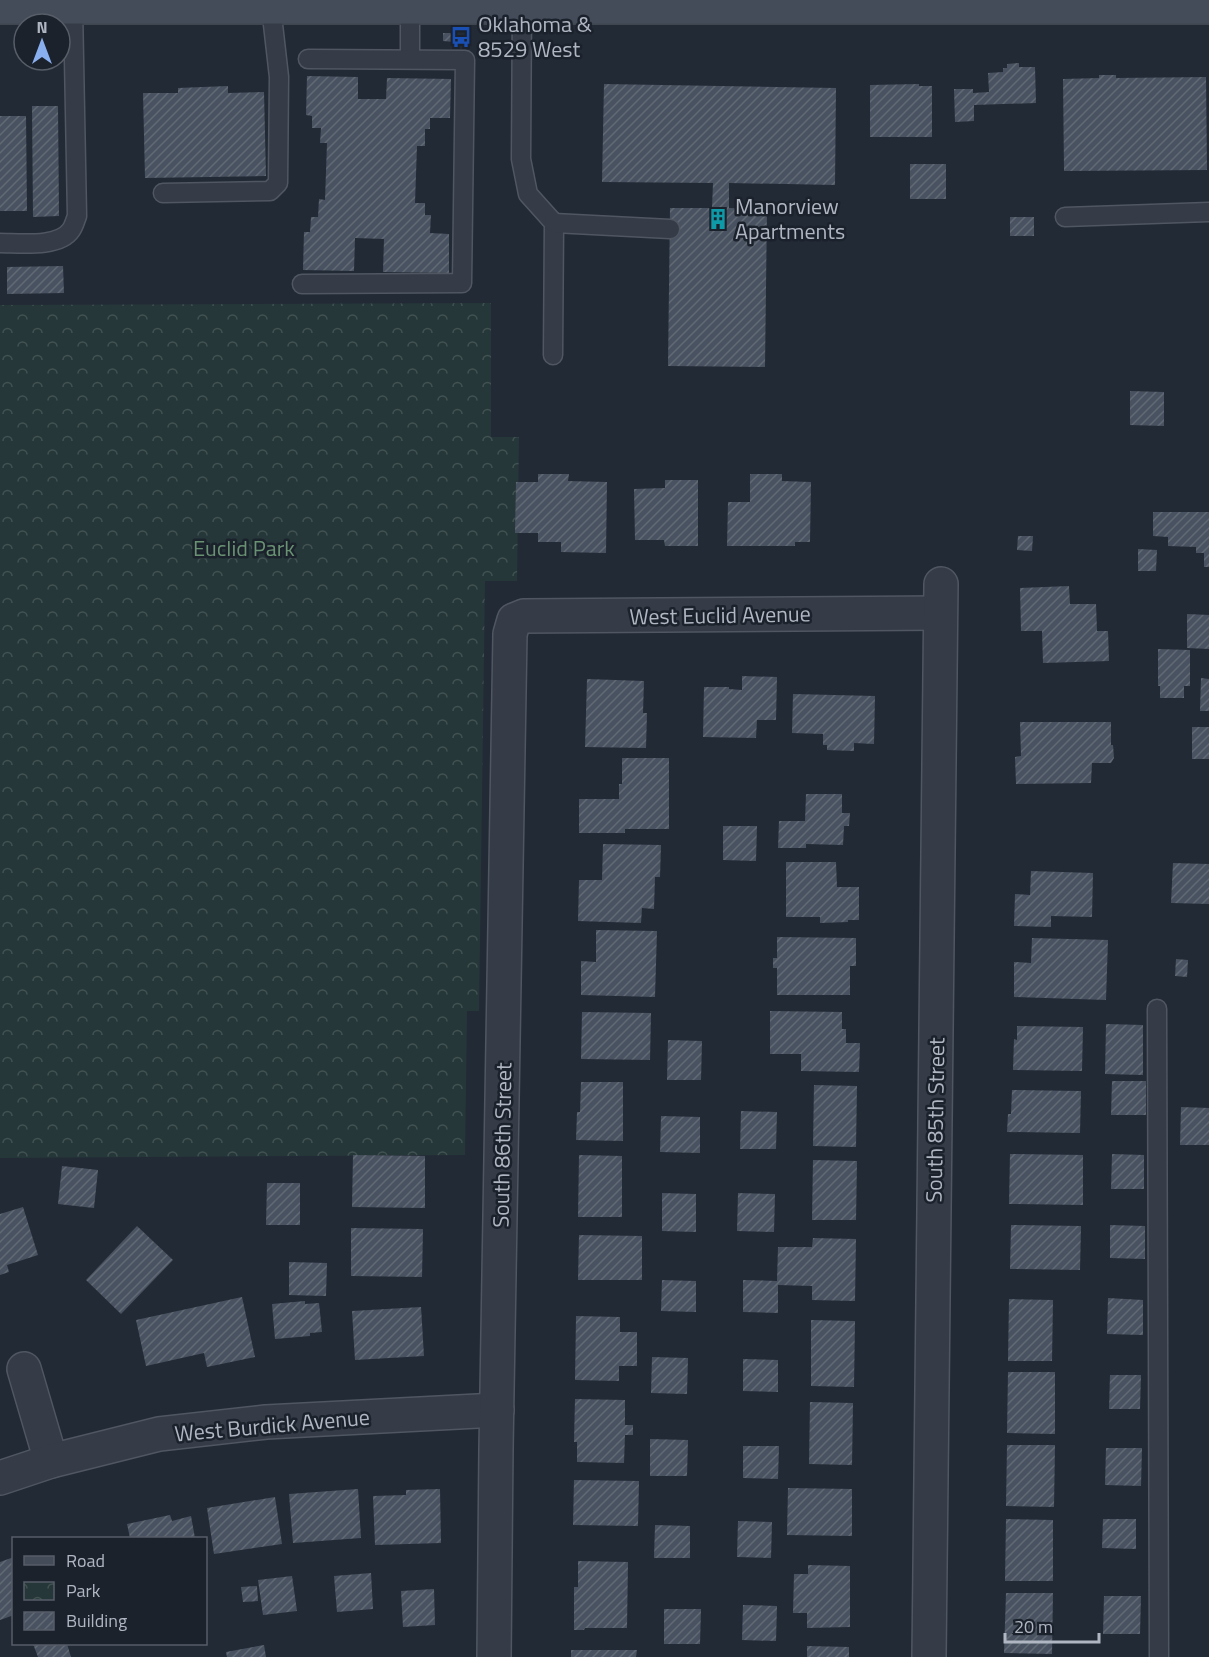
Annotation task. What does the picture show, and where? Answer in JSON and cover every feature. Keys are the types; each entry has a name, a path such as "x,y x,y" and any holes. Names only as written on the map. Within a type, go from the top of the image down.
{"main road":[{"path":"0,7 410,7 522,3 1209,7"}],"street":[{"name":"West Euclid Avenue","path":"510,634 514,620 524,616 941,598"},
{"name":"South 85th Street","path":"929,1657 941,598"},
{"name":"South 86th Street","path":"494,1657 510,634"},
{"path":"24,1369 51,1461"},
{"name":"West Burdick Avenue","path":"0,1478 51,1461 159,1434 242,1425 497,1410"}],"lane":[{"path":"522,3 521,159 528,194 554,223 553,355"},
{"path":"0,243 45,243 61,239 71,231 76,216 73,7"},
{"path":"163,193 270,191 278,183 279,77 272,7"},
{"path":"410,7 410,59"},
{"path":"302,284 462,283 465,60 308,59"},
{"path":"1065,217 1209,212"},
{"path":"554,223 670,230"},
{"path":"1157,1009 1159,1657"}],"green space":[{"name":"Euclid Park","path":"491,303 491,437 519,437 517,581 485,581 479,1011 467,1011 465,1155 0,1158 0,305"}],"building":[{"path":"443,33 455,33 454,42 443,41"},
{"path":"1019,63 1019,67 1035,67 1036,103 974,105 974,121 955,122 954,89 973,89 973,93 989,92 988,73 1003,72 1007,64"},
{"path":"1099,75 1116,75 1116,78 1206,77 1207,170 1064,171 1063,79 1099,78"},
{"path":"307,76 358,77 358,99 386,99 387,78 451,79 450,118 430,118 430,129 425,129 425,146 417,146 415,203 425,203 425,215 431,215 430,233 449,234 449,273 383,272 384,239 355,238 354,271 303,270 304,232 310,232 311,217 318,217 319,199 325,200 327,143 320,143 321,128 312,128 312,116 306,115"},
{"name":"Manorview Apartments","path":"604,84 836,88 835,185 729,183 729,208 767,209 765,367 668,366 670,208 712,208 713,183 602,182"},
{"path":"919,84 919,86 932,86 932,137 870,137 870,85"},
{"path":"228,86 228,93 264,92 266,176 145,178 143,93 178,93 178,88"},
{"path":"32,106 58,106 59,216 33,217"},
{"path":"0,116 26,116 27,211 0,211"},
{"path":"910,164 946,164 946,199 910,199"},
{"path":"1010,217 1034,217 1034,236 1010,236"},
{"path":"63,266 64,293 7,294 7,267"},
{"path":"1130,391 1164,392 1164,426 1130,425"},
{"path":"538,474 569,474 568,481 607,482 606,553 561,552 561,542 538,542 538,533 515,533 516,482 538,482"},
{"path":"750,474 782,474 782,481 811,482 810,542 795,542 795,546 727,546 728,502 750,502"},
{"path":"665,480 698,480 698,546 665,546 664,540 635,540 634,489 665,488"},
{"path":"1153,512 1209,512 1209,567 1204,567 1204,553 1196,553 1196,547 1168,546 1168,537 1153,536"},
{"path":"1018,536 1033,536 1032,551 1017,550"},
{"path":"1138,549 1157,550 1156,571 1138,571"},
{"path":"1069,586 1070,604 1096,604 1097,631 1108,631 1109,661 1043,663 1042,631 1021,631 1020,588"},
{"path":"1187,614 1209,615 1209,649 1187,648"},
{"path":"1158,649 1190,650 1190,686 1184,686 1184,698 1160,698"},
{"path":"742,676 777,677 776,720 757,720 756,738 703,737 704,687 729,687 729,689 742,690"},
{"path":"1201,678 1209,679 1209,711 1200,711"},
{"path":"587,679 644,681 643,713 647,713 646,748 585,747"},
{"path":"793,694 875,696 874,744 854,743 854,751 827,750 827,745 823,745 823,734 792,733"},
{"path":"1020,722 1111,722 1111,745 1113,745 1114,758 1111,763 1092,763 1091,783 1016,784 1015,757 1021,756"},
{"path":"1192,727 1209,727 1209,759 1192,759"},
{"path":"622,758 669,758 669,829 625,829 625,833 579,833 579,799 619,799 619,784 622,784"},
{"path":"806,794 842,794 842,813 850,813 849,826 844,826 843,845 806,844 806,848 778,848 779,821 805,821"},
{"path":"723,826 757,826 756,861 723,860"},
{"path":"603,844 661,845 660,877 655,877 654,909 642,908 641,923 578,921 579,880 602,880"},
{"path":"786,862 836,862 837,887 859,887 859,920 820,923 820,917 786,917"},
{"path":"1173,863 1209,864 1209,904 1171,903"},
{"path":"1031,871 1093,873 1092,917 1051,916 1051,927 1014,926 1015,894 1030,895"},
{"path":"596,930 657,931 655,997 581,995 581,961 596,962"},
{"path":"777,937 856,938 856,966 850,966 850,995 777,995 777,968 773,968 773,958 777,958"},
{"path":"1032,938 1108,940 1106,1000 1014,997 1014,962 1031,963"},
{"path":"1176,959 1188,960 1187,977 1175,976"},
{"path":"770,1011 842,1012 842,1029 846,1029 846,1043 860,1043 859,1072 801,1071 801,1054 770,1054"},
{"path":"582,1012 651,1013 650,1060 581,1059"},
{"path":"1106,1024 1143,1025 1143,1075 1105,1074"},
{"path":"1017,1026 1083,1027 1082,1071 1013,1070 1014,1039 1017,1040"},
{"path":"668,1040 702,1041 701,1080 667,1080"},
{"path":"1112,1081 1146,1081 1146,1115 1111,1115"},
{"path":"581,1082 623,1082 623,1141 576,1140"},
{"path":"814,1085 857,1086 856,1147 813,1146"},
{"path":"1012,1090 1081,1091 1080,1133 1007,1132 1008,1114 1011,1114"},
{"path":"1181,1107 1209,1108 1209,1145 1180,1145"},
{"path":"741,1111 777,1112 776,1149 740,1149"},
{"path":"661,1116 700,1117 700,1153 660,1152"},
{"path":"1010,1154 1083,1155 1083,1205 1009,1204"},
{"path":"1112,1154 1144,1155 1144,1189 1111,1189"},
{"path":"353,1155 425,1156 425,1208 352,1207"},
{"path":"579,1155 622,1156 622,1217 578,1217"},
{"path":"813,1160 857,1161 856,1220 812,1220"},
{"path":"62,1166 98,1170 94,1208 58,1204"},
{"path":"267,1183 300,1183 300,1225 266,1225"},
{"path":"662,1193 696,1194 696,1232 662,1231"},
{"path":"738,1193 775,1194 774,1232 737,1231"},
{"path":"23,1207 38,1255 7,1265 9,1272 0,1275 0,1214"},
{"path":"1011,1225 1081,1226 1080,1270 1010,1269"},
{"path":"1110,1225 1145,1226 1145,1259 1110,1258"},
{"path":"137,1226 173,1260 121,1314 86,1280"},
{"path":"351,1228 423,1229 422,1277 351,1276"},
{"path":"579,1235 642,1236 642,1280 578,1280"},
{"path":"813,1238 856,1239 855,1301 812,1300 812,1286 778,1285 778,1313 743,1312 743,1280 777,1281 778,1247 812,1247"},
{"path":"289,1262 327,1263 326,1296 289,1295"},
{"path":"662,1280 696,1281 696,1312 661,1311"},
{"path":"242,1297 255,1357 207,1367 204,1353 146,1366 136,1320"},
{"path":"1108,1298 1143,1300 1143,1335 1107,1334"},
{"path":"1009,1299 1053,1300 1052,1361 1008,1361"},
{"path":"305,1301 305,1304 319,1303 322,1332 310,1333 310,1336 275,1339 272,1304"},
{"path":"421,1307 424,1356 355,1360 352,1311"},
{"path":"576,1316 620,1317 620,1332 637,1332 637,1366 619,1366 619,1381 575,1380"},
{"path":"811,1320 855,1321 854,1387 811,1386"},
{"path":"652,1357 688,1358 687,1394 651,1393"},
{"path":"743,1359 778,1360 778,1392 743,1391"},
{"path":"1008,1372 1055,1372 1055,1434 1007,1433"},
{"path":"1110,1375 1141,1375 1140,1409 1109,1409"},
{"path":"575,1399 625,1400 625,1425 633,1425 633,1435 625,1435 624,1463 577,1462 577,1442 574,1442"},
{"path":"810,1402 853,1403 852,1465 809,1464"},
{"path":"650,1439 688,1440 687,1476 650,1476"},
{"path":"1007,1445 1055,1445 1054,1507 1006,1506"},
{"path":"743,1446 779,1446 778,1479 743,1478"},
{"path":"1106,1448 1142,1448 1141,1486 1105,1485"},
{"path":"574,1480 639,1481 638,1526 573,1525"},
{"path":"788,1488 852,1489 852,1536 787,1535"},
{"path":"358,1489 361,1538 293,1543 289,1494"},
{"path":"440,1489 441,1543 375,1545 373,1496 406,1495 406,1490"},
{"path":"275,1497 282,1544 214,1554 207,1508"},
{"path":"170,1515 172,1521 191,1516 195,1537 130,1537 127,1524"},
{"path":"1006,1519 1053,1520 1053,1581 1005,1581"},
{"path":"1103,1519 1136,1519 1136,1549 1102,1548"},
{"path":"738,1521 772,1522 771,1558 737,1557"},
{"path":"655,1525 690,1526 690,1558 654,1558"},
{"path":"12,1558 12,1616 0,1620 0,1562"},
{"path":"578,1561 628,1562 627,1628 574,1630 574,1587 578,1587"},
{"path":"808,1565 850,1566 850,1627 807,1628 807,1613 793,1613 794,1574 808,1574"},
{"path":"371,1573 373,1609 337,1612 334,1576"},
{"path":"292,1576 297,1611 263,1615 258,1580"},
{"path":"257,1586 258,1601 243,1602 241,1587"},
{"path":"434,1589 435,1625 403,1627 401,1591"},
{"path":"1006,1593 1053,1593 1052,1654 1004,1653"},
{"path":"1104,1596 1141,1596 1140,1634 1103,1634"},
{"path":"743,1605 777,1606 776,1641 742,1640"},
{"path":"664,1609 701,1609 700,1644 664,1644"},
{"path":"33,1645 67,1645 71,1657 38,1657"},
{"path":"264,1645 266,1657 227,1657 226,1652"},
{"path":"807,1646 849,1647 849,1657 807,1657"},
{"path":"571,1650 637,1650 636,1657 571,1657"}],"place":[{"name":"Oklahoma & 8529 West","path":"461,37"},
{"name":"Manorview Apartments","path":"718,219"}]}
